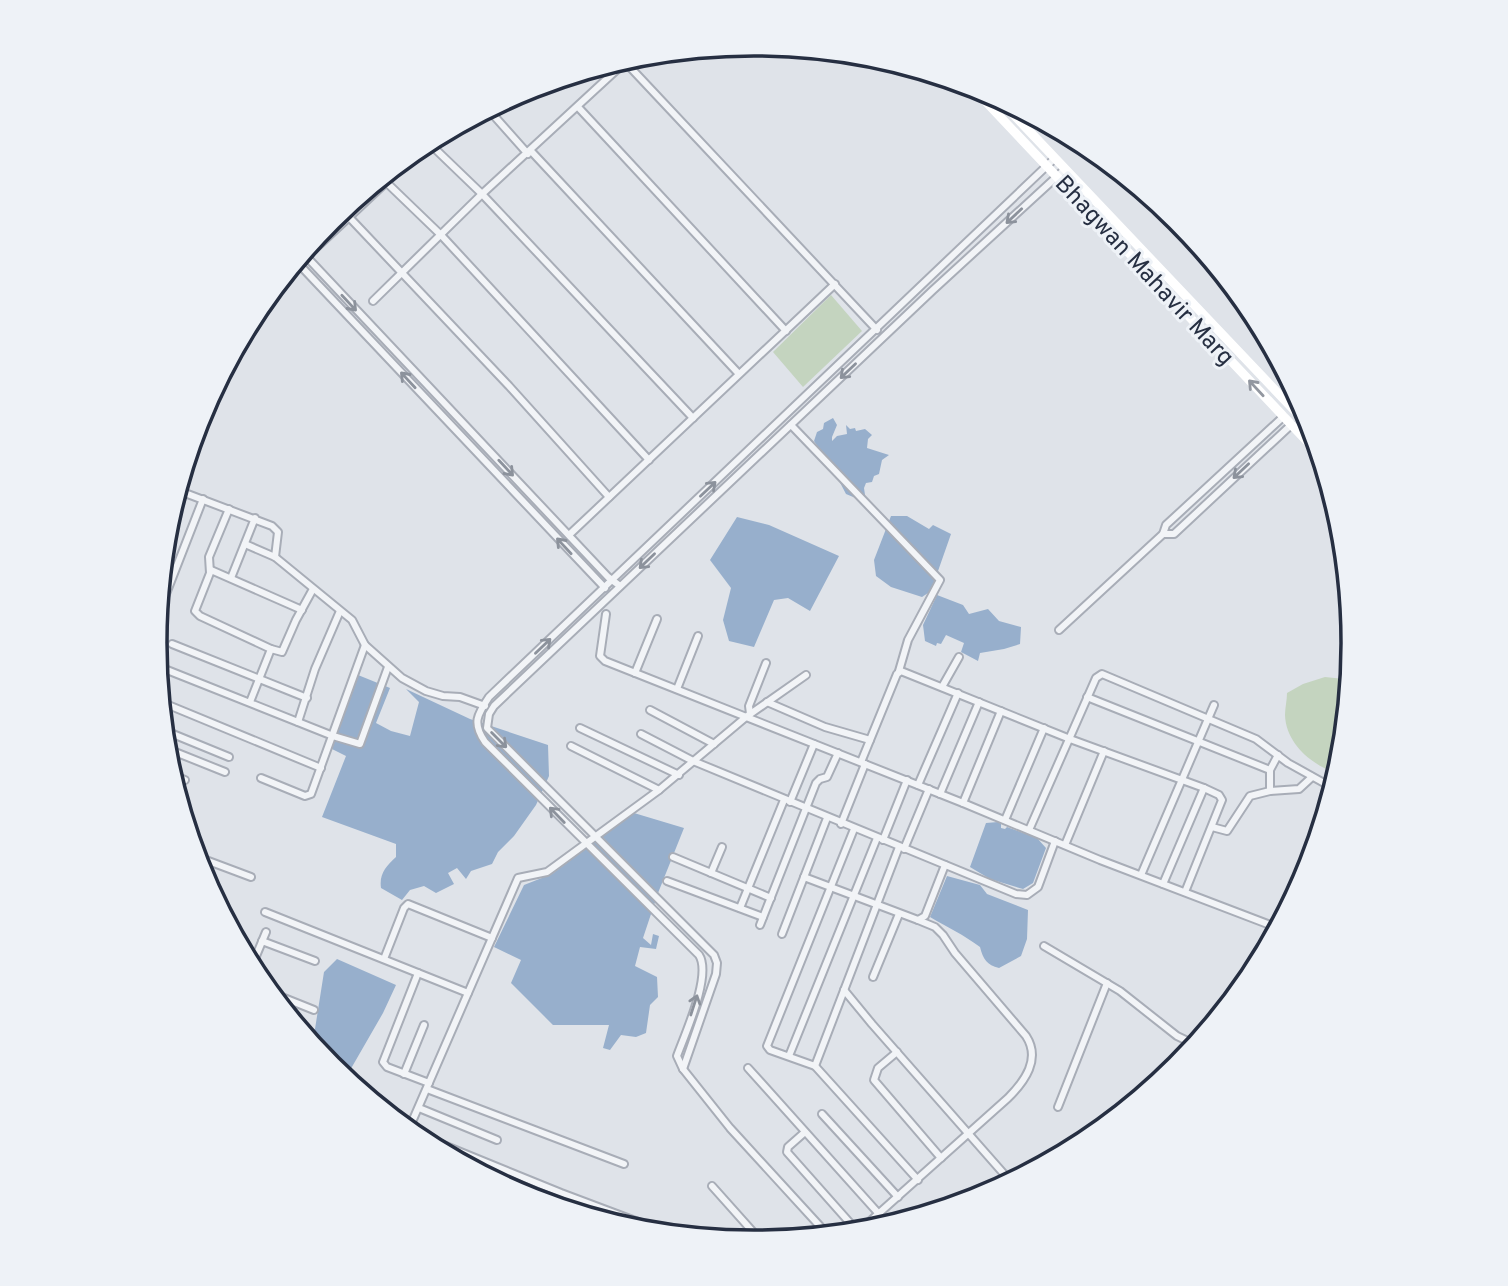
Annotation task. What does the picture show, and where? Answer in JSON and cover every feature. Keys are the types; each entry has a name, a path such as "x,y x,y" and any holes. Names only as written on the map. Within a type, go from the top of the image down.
{"main road":[{"name":"Bhagwan Mahavir Marg","path":"993,108 1292,410"},
{"name":"Bhagwan Mahavir Marg","path":"1012,116 1050,162"},
{"name":"Bhagwan Mahavir Marg","path":"1061,173 1304,438"}],"street":[{"path":"631,69 877,330"},
{"path":"373,300 611,74"},
{"path":"578,107 786,331"},
{"path":"495,116 738,373"},
{"path":"438,149 693,418"},
{"path":"820,1226 730,1128 683,1069 677,1056 702,982 703,961 485,742 476,723 483,706 499,688 1050,162"},
{"path":"683,1069 716,974 717,963 714,955 487,728 492,709 1061,173"},
{"path":"389,184 441,235 649,460"},
{"path":"350,218 609,497"},
{"path":"309,261 620,586"},
{"path":"303,268 612,594"},
{"path":"569,535 738,373 835,285"},
{"path":"1059,630 1163,534 1166,525 1283,417"},
{"path":"791,425 940,580 908,640 899,671 870,740 841,824"},
{"path":"1163,534 1174,534 1291,425"},
{"path":"186,493 272,526 278,532 275,557"},
{"path":"170,583 203,499"},
{"path":"229,509 209,556 208,564 211,570 302,610"},
{"path":"231,578 255,518"},
{"path":"245,544 275,557 352,620 365,645 388,667 426,691 460,697 492,709"},
{"path":"211,570 196,614 282,652 313,589"},
{"path":"298,722 315,669 340,611"},
{"path":"606,614 600,656 605,661 1268,924"},
{"path":"635,673 657,619"},
{"path":"677,689 698,636"},
{"path":"172,644 307,698"},
{"path":"261,778 308,796 321,768 365,645"},
{"path":"250,702 271,649"},
{"path":"942,687 959,657"},
{"path":"748,716 749,706 766,663"},
{"path":"168,670 356,744 362,742 388,667"},
{"path":"899,671 1219,795 1222,800 1185,892"},
{"path":"1029,830 1087,697 1097,676 1102,674 1256,739 1324,784"},
{"path":"413,1121 519,878 547,872 659,790 748,716 806,675"},
{"path":"918,785 958,693"},
{"path":"1087,697 1270,770"},
{"path":"767,702 824,727 870,740"},
{"path":"940,793 979,702"},
{"path":"1141,875 1214,705"},
{"path":"171,706 321,768"},
{"path":"650,710 714,744"},
{"path":"963,803 1001,711"},
{"path":"580,728 678,775"},
{"path":"1005,820 1044,728"},
{"path":"641,734 693,761 1003,890 1027,895 1038,887 1055,841"},
{"path":"174,735 229,757"},
{"path":"740,908 814,744"},
{"path":"571,746 659,790"},
{"path":"1065,845 1104,751"},
{"path":"177,753 225,772"},
{"path":"760,925 818,780 827,777 838,753"},
{"path":"1270,790 1270,770 1278,755"},
{"path":"1212,827 1227,831 1250,796 1270,790 1299,789 1312,777"},
{"path":"789,1056 853,896 907,780"},
{"path":"1163,884 1204,788"},
{"path":"815,1066 875,904 929,789"},
{"path":"782,934 827,818"},
{"path":"854,829 768,1043 770,1049 815,1066 918,1180"},
{"path":"711,873 723,847"},
{"path":"673,857 771,898"},
{"path":"209,861 251,877"},
{"path":"918,920 925,916 945,865"},
{"path":"804,877 934,927 1026,1036 1031,1046 1031,1064 1024,1081 875,1218"},
{"path":"667,881 763,917"},
{"path":"384,959 408,904 492,938"},
{"path":"265,912 468,993"},
{"path":"873,976 899,914"},
{"path":"257,954 266,932"},
{"path":"262,941 315,961"},
{"path":"1044,946 1131,998 1186,1040"},
{"path":"418,973 383,1062 387,1067 624,1164"},
{"path":"1058,1107 1107,983"},
{"path":"844,990 1004,1174"},
{"path":"288,999 314,1010"},
{"path":"404,1074 424,1025"},
{"path":"897,1052 878,1069 874,1080 941,1158"},
{"path":"748,1068 879,1214"},
{"path":"419,1108 497,1140"},
{"path":"822,1114 898,1197"},
{"path":"805,1132 788,1147 788,1152 849,1222"},
{"path":"463,1153 613,1213"},
{"path":"712,1186 752,1230"}],"green space":[{"path":"831,295 862,331 803,387 773,352"},
{"path":"1325,677 1340,679 1327,770 1302,752 1286,725 1287,693"}],"water":[{"path":"833,418 837,425 832,441 837,436 847,434 846,425 856,431 865,429 872,435 868,439 867,448 889,455 882,460 879,474 874,476 872,482 866,483 865,495 858,499 846,494 814,441 824,423"},
{"path":"891,516 907,516 929,529 933,525 951,534 931,591 922,597 891,587 876,576 874,560"},
{"path":"737,517 769,525 839,556 810,611 788,598 774,600 754,647 729,641 723,620 731,588 710,560"},
{"path":"937,595 963,605 969,614 988,609 999,621 1021,627 1020,644 980,653 978,661 961,652 964,643 946,635 941,644 937,643 936,646 925,641 923,625"},
{"path":"358,675 390,688 376,723 391,731 410,736 419,702 406,689 470,719 548,745 549,776 536,805 514,836 498,852 492,864 471,871 466,879 457,868 448,873 454,884 436,893 424,886 410,890 402,900 381,888 384,871 396,857 396,844 322,817 346,756 332,749"},
{"path":"634,813 684,828 643,938 651,945 653,934 659,936 656,949 640,947 635,966 657,977 658,997 650,1005 646,1033 636,1037 621,1035 610,1050 603,1048 609,1025 553,1025 511,983 521,960 494,947 524,885 552,874"},
{"path":"998,822 1001,828 1007,827 1037,838 1046,848 1033,883 1023,889 990,879 970,867 986,823"},
{"path":"947,876 980,885 987,894 1028,910 1027,939 1021,956 999,968 995,967 986,961 980,947 930,917"},
{"path":"337,959 396,985 351,1069 313,1030 324,972"}]}
